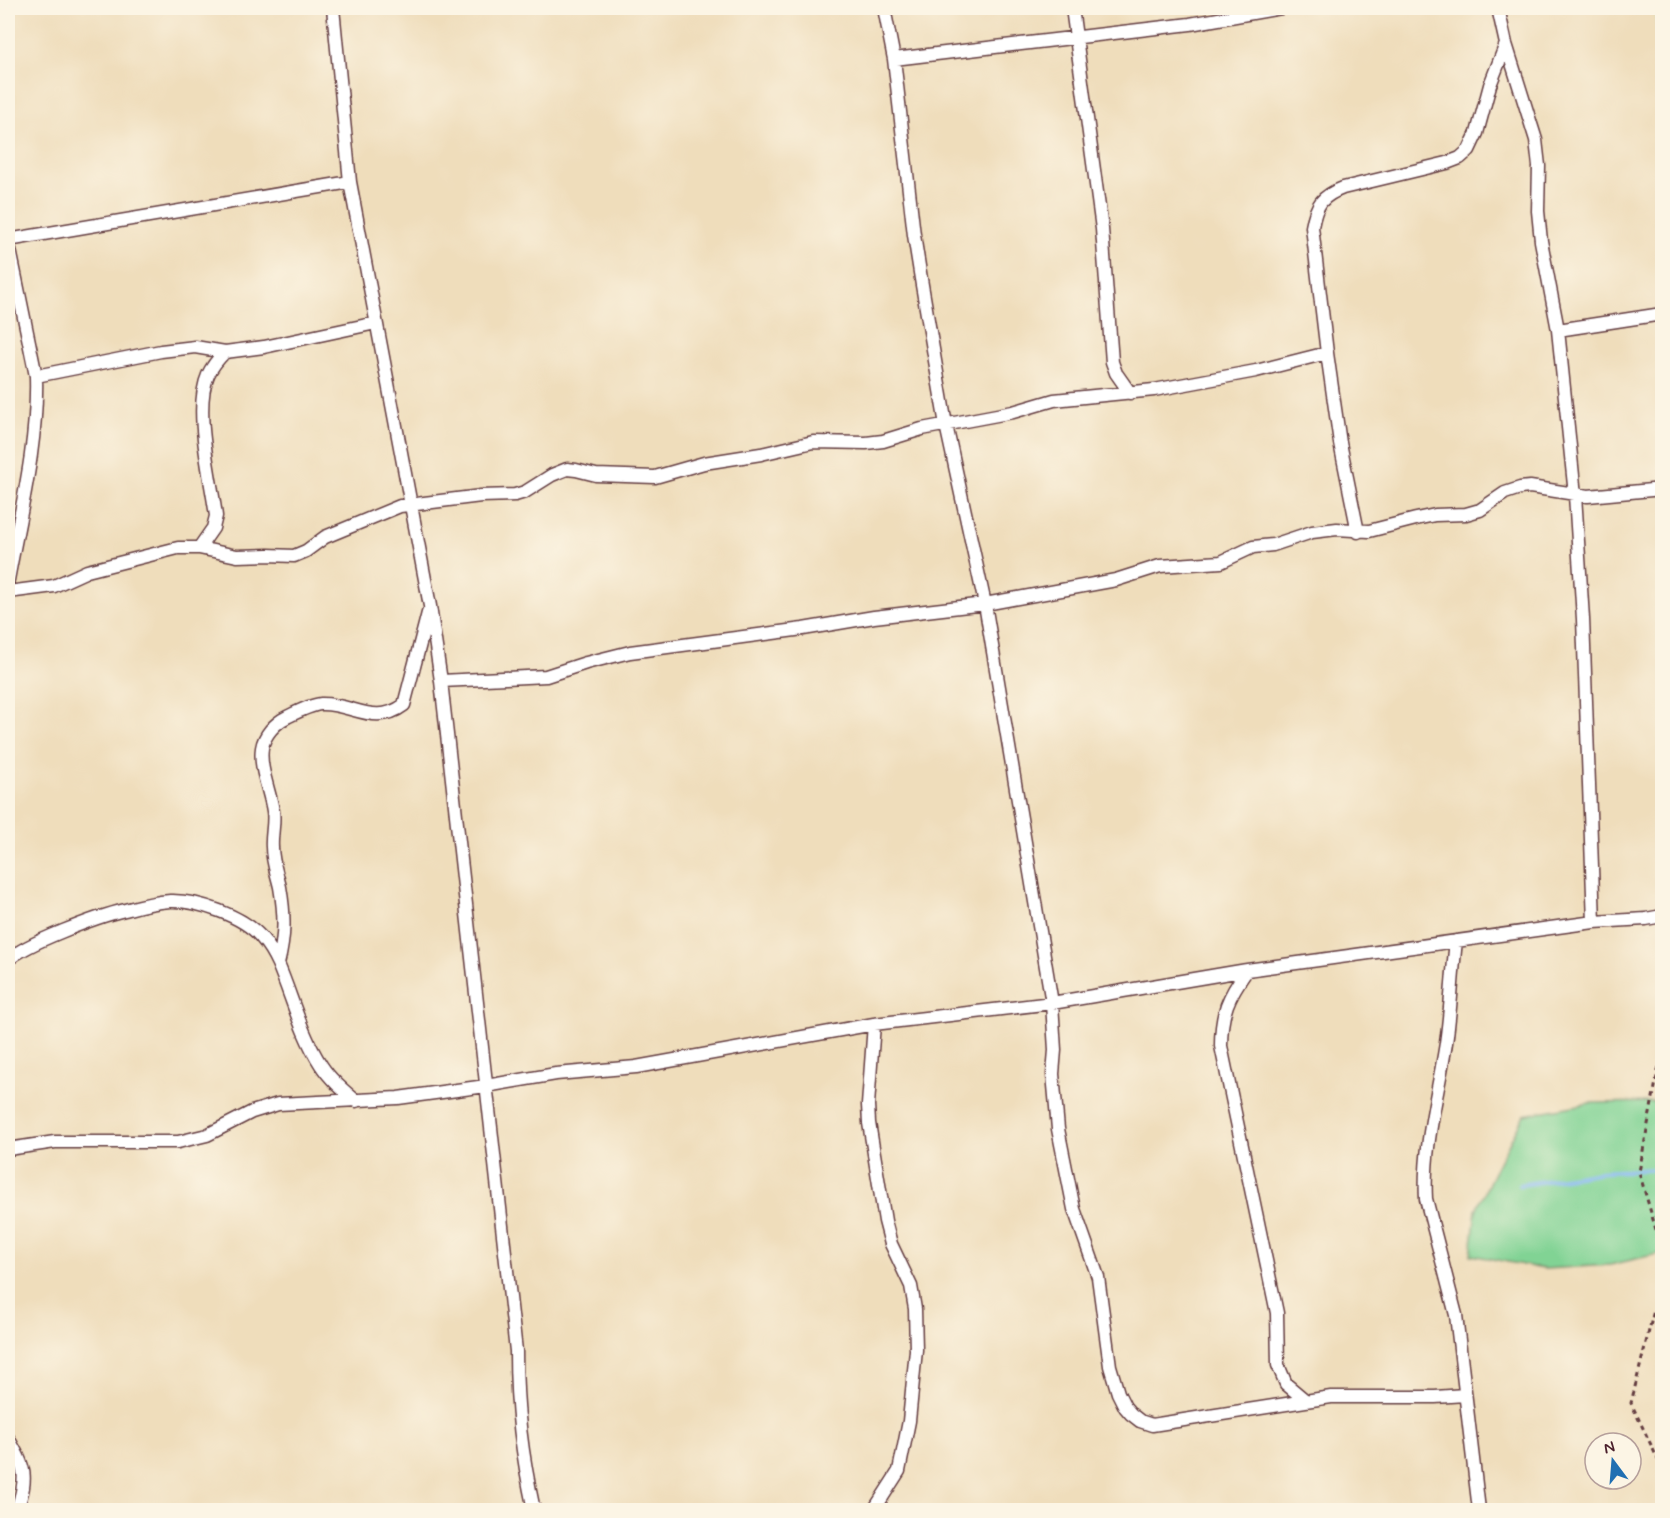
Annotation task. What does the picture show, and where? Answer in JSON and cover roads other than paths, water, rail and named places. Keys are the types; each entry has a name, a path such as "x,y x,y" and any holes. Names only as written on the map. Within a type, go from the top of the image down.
{"street":[{"path":"333,8 350,182 430,606 441,681 516,1351 519,1427 534,1510"},
{"path":"884,8 894,59 915,235 946,424 985,604 1052,1003 1055,1050 1053,1074 1064,1165 1079,1228 1098,1277 1108,1354 1118,1393 1131,1414 1140,1421 1152,1425 1331,1397 1465,1395"},
{"path":"1072,8 1102,229 1112,362 1116,373 1130,393"},
{"path":"894,59 1077,39 1190,24 1281,8"},
{"path":"1498,8 1506,44 1536,140 1541,241 1558,330 1575,495 1583,619 1594,922"},
{"path":"1358,531 1340,443 1327,353 1311,227 1314,214 1319,203 1328,194 1343,188 1460,158 1469,150 1477,133 1490,85 1506,44"},
{"path":"8,580 33,444 37,399 36,376 8,238 350,182"},
{"path":"1558,330 1662,314"},
{"path":"36,376 161,351 195,347 225,352 264,347 376,323"},
{"path":"200,548 213,528 216,516 203,423 204,389 214,364 225,352"},
{"path":"8,592 54,586 87,571 178,548 200,548 231,556 294,556 306,551 325,537 400,506 482,496 514,495 525,492 552,475 567,469 596,475 654,477 704,463 750,456 813,442 883,441 946,424 994,416 1054,400 1130,393 1256,371 1327,353"},
{"path":"441,681 546,676 630,652 874,617 985,604 1116,580 1160,566 1221,562 1253,547 1273,545 1312,532 1337,529 1358,531 1380,529 1435,515 1466,514 1480,510 1505,493 1520,488 1541,488 1575,495 1607,495 1662,489"},
{"path":"278,964 283,943 284,914 272,847 273,809 262,761 265,739 275,725 286,717 320,704 336,705 376,716 390,713 404,705 430,606"},
{"path":"8,960 32,945 99,918 139,906 172,901 204,906 222,912 262,937 278,964 315,1056 331,1079 356,1101"},
{"path":"8,1149 54,1142 178,1142 207,1135 252,1112 278,1104 398,1098 556,1074 636,1066 874,1024 1052,1003 1247,970 1594,922 1662,916"},
{"path":"1456,941 1446,1042 1426,1161 1425,1181 1426,1199 1456,1315 1479,1510"},
{"path":"1247,970 1230,994 1226,1005 1221,1046 1277,1313 1278,1365 1286,1384 1305,1400"},
{"path":"874,1024 868,1105 869,1123 885,1221 891,1244 911,1286 915,1309 915,1350 909,1421 899,1471 874,1510"},
{"path":"8,1438 16,1452 25,1478 17,1510"}],"waterway":[{"path":"1520,1185 1602,1172 1662,1169"}]}
